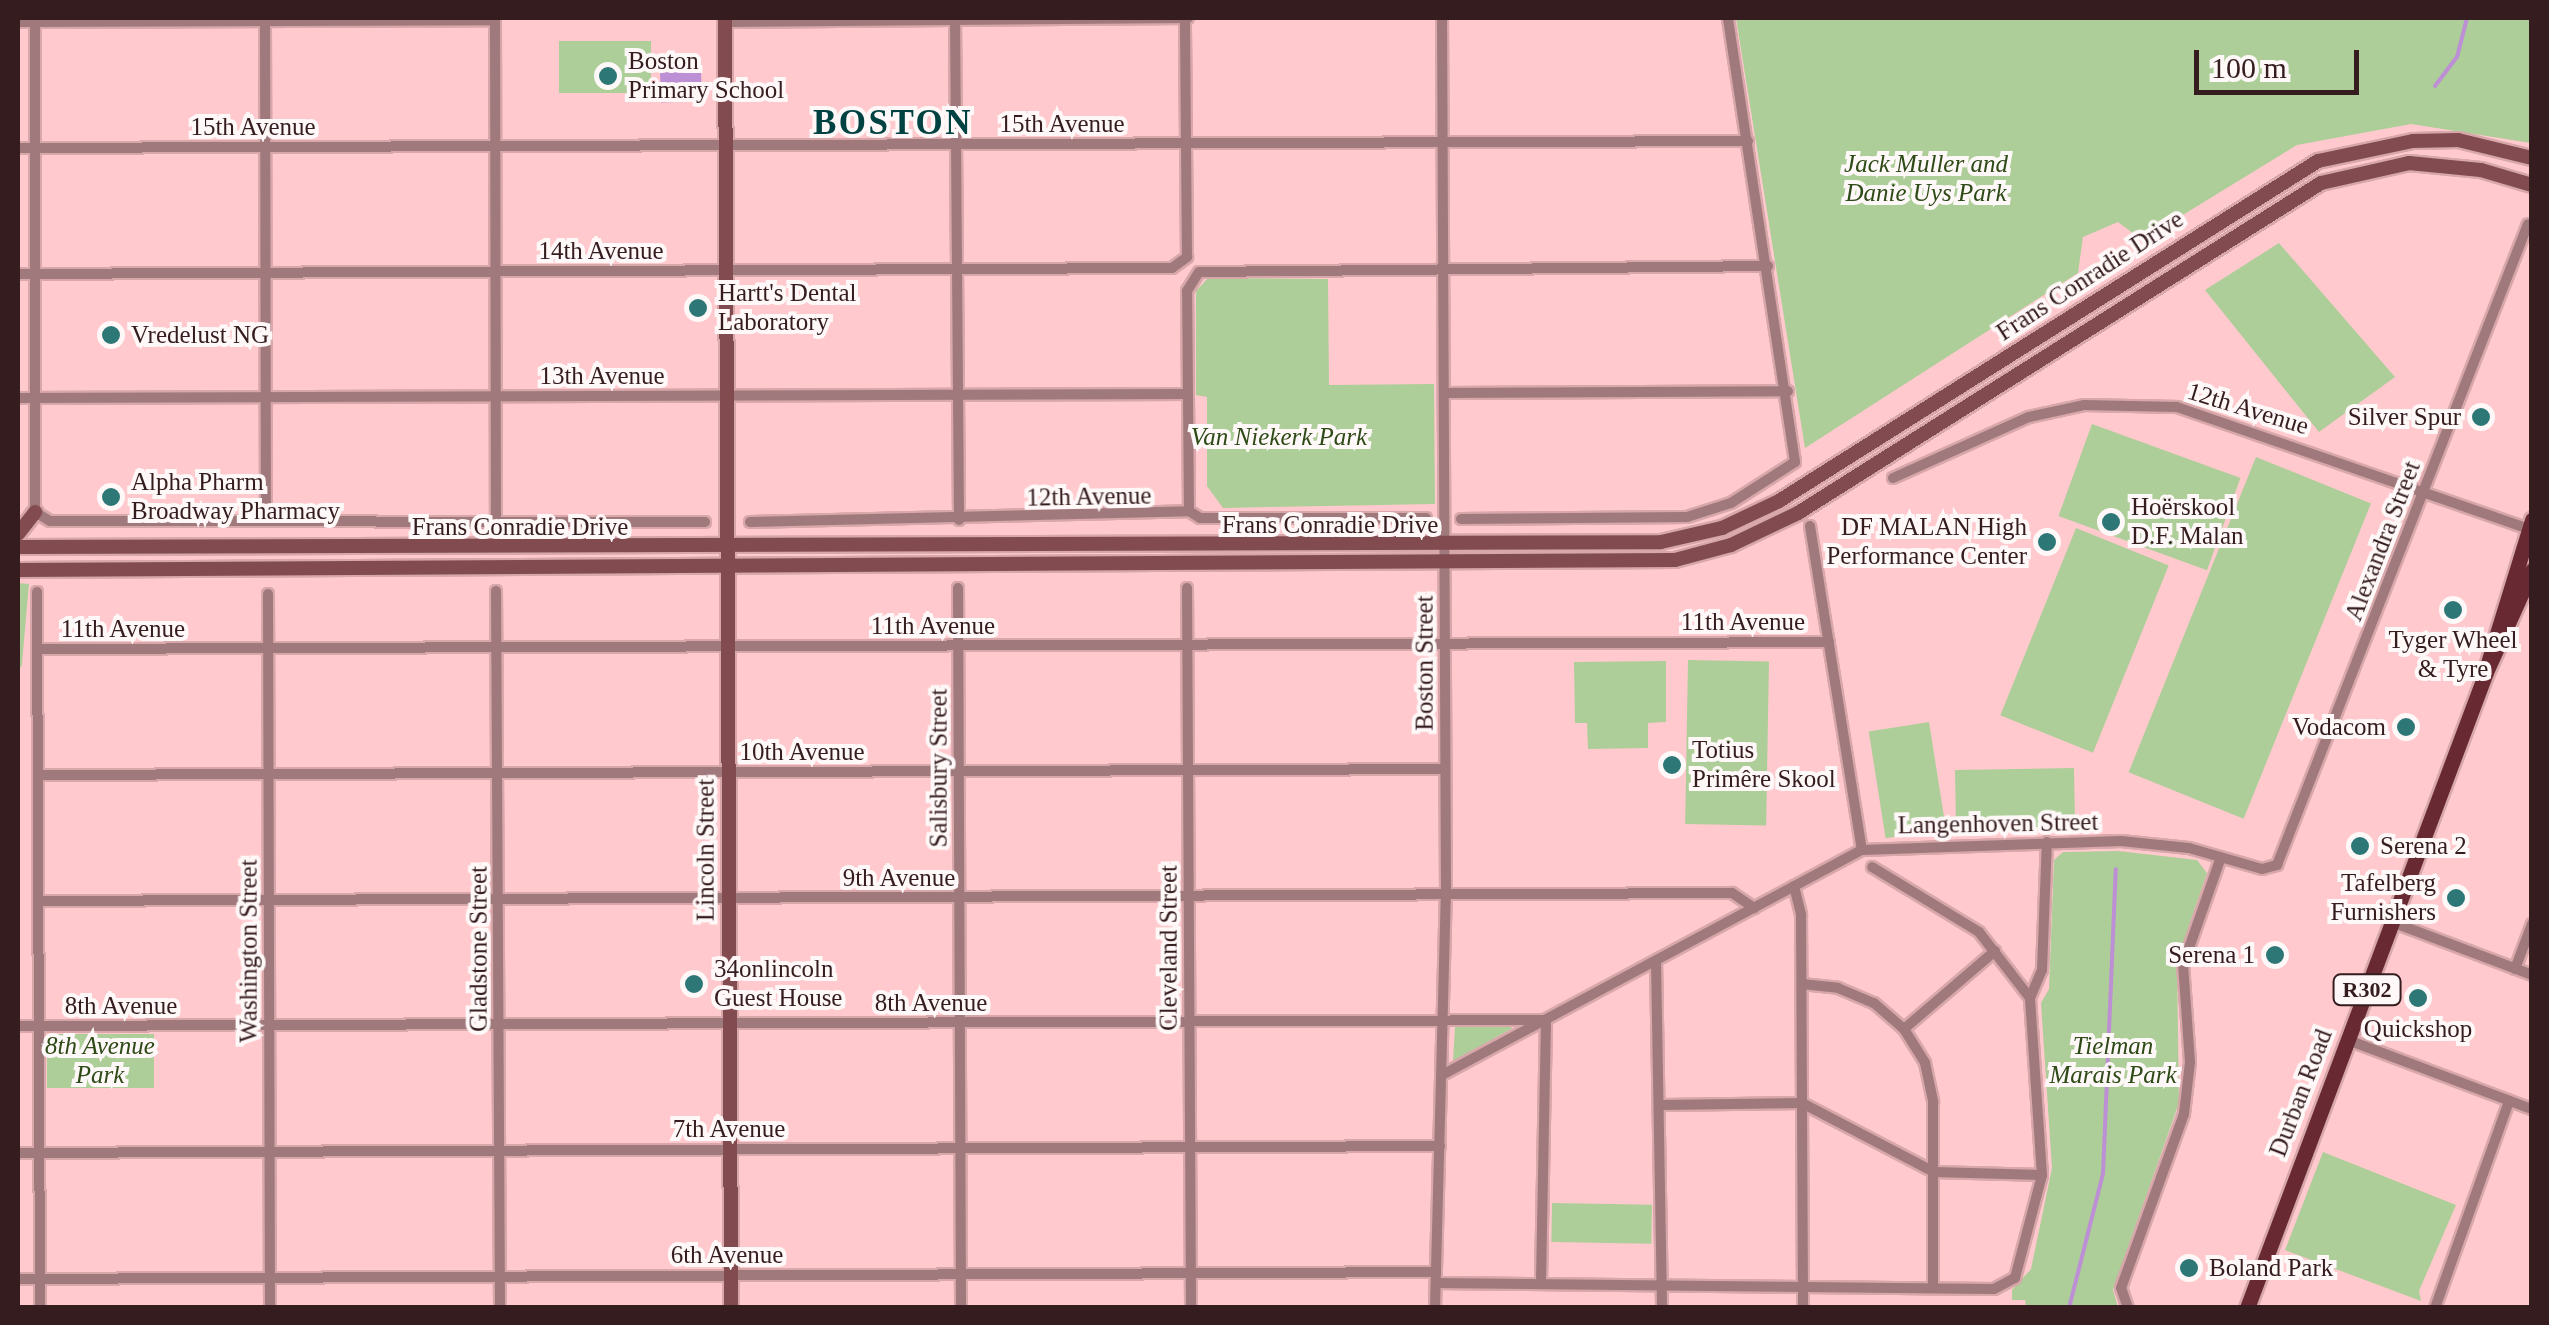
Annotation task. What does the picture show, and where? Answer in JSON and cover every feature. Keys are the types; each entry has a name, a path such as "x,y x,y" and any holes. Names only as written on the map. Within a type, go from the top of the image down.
{"main road":[{"name":"Lincoln Street","path":"725,20 731,1308"},
{"name":"Frans Conradie Drive","path":"18,547 1631,545 1722,528 1791,494 2318,161 2380,144 2443,140 2532,158"},
{"name":"Frans Conradie Drive","path":"18,570 1634,564 1730,546 1798,513 2321,183 2409,163 2481,170 2532,185"},
{"path":"18,534 35,512"},
{"name":"Durban Road","path":"2486,672 2530,526"},
{"name":"Durban Road","path":"2247,1308 2486,672 2532,570"}],"street":[{"path":"955,18 959,520"},
{"path":"725,20 1187,18 1186,143"},
{"name":"Boston Street","path":"1435,1308 1446,894 1442,18"},
{"path":"1461,519 1687,517 1731,503 1796,458 1728,18"},
{"path":"265,19 266,521"},
{"path":"18,22 495,19 496,522"},
{"path":"35,20 35,512 50,521 705,522"},
{"name":"15th Avenue","path":"18,148 1748,141"},
{"name":"14th Avenue","path":"18,274 957,270 1183,265 1186,143"},
{"name":"Alexandra Street","path":"2270,869 2284,851 2528,224"},
{"path":"1189,511 1187,292 1194,275 1210,270 1768,266"},
{"path":"1444,393 1788,391"},
{"name":"13th Avenue","path":"18,398 496,397 727,392 1187,394"},
{"name":"12th Avenue","path":"1893,478 2029,417 2128,404 2223,418 2530,526"},
{"name":"12th Avenue","path":"750,522 959,520 1189,511 1200,518 1426,518"},
{"name":"Langenhoven Street","path":"1810,526 1862,850 2121,841 2270,869"},
{"name":"Salisbury Street","path":"958,588 961,1308"},
{"name":"Cleveland Street","path":"1187,588 1191,1308"},
{"name":"Gladstone Street","path":"496,591 500,1308"},
{"path":"37,592 40,1308"},
{"name":"Washington Street","path":"268,594 270,1308"},
{"name":"11th Avenue","path":"37,649 1829,642"},
{"name":"10th Avenue","path":"38,775 1445,769"},
{"path":"1663,1105 1802,1103 1934,1172 2042,1175 2030,998 2042,970 2046,842"},
{"path":"1442,1074 1862,850"},
{"path":"2128,1308 2121,1288 2184,1114 2190,1062 2183,966 2221,857"},
{"path":"1872,867 1950,909 1995,951 2030,998"},
{"path":"1794,886 1801,909 1802,1308"},
{"name":"9th Avenue","path":"39,900 1732,893 1754,908"},
{"path":"2392,922 2532,975"},
{"path":"2515,968 2532,924"},
{"path":"1904,1029 1995,951"},
{"path":"1656,961 1663,1105 1662,1308"},
{"path":"1802,984 1863,996 1904,1029 1932,1089 1933,1288"},
{"path":"1541,1284 1546,1020"},
{"name":"8th Avenue","path":"18,1026 1546,1020"},
{"path":"2348,1040 2532,1109"},
{"path":"2435,1308 2509,1100"},
{"name":"7th Avenue","path":"18,1153 1440,1146"},
{"name":"6th Avenue","path":"18,1278 1191,1273 1803,1289 1994,1288 2022,1267 2042,1175"}],"green space":[{"name":"Jack Muller and Danie Uys Park","path":"1736,18 2531,18 2531,143 2411,124 2297,145 2142,240 2118,222 2083,237 2078,273 1805,448"},
{"path":"559,41 651,41 651,93 559,93"},
{"path":"2279,243 2395,377 2319,432 2205,290"},
{"name":"Van Niekerk Park","path":"1208,278 1328,279 1329,385 1434,384 1435,504 1223,508 1207,486 1207,397 1196,395 1196,291"},
{"path":"2092,424 2240,478 2207,570 2058,516"},
{"path":"2256,457 2371,503 2244,819 2129,772"},
{"path":"2076,528 2169,565 2093,753 2000,715"},
{"path":"18,583 29,584 22,667 18,666"},
{"path":"1688,660 1769,661 1766,825 1685,824"},
{"path":"1666,661 1666,722 1648,723 1648,748 1588,749 1587,723 1575,723 1574,662"},
{"path":"1929,722 1946,829 1886,838 1869,732"},
{"path":"2074,768 2075,827 1956,829 1955,770"},
{"name":"Tielman Marais Park","path":"2118,851 2197,860 2207,873 2177,961 2179,1103 2113,1290 2118,1307 2026,1307 2025,1300 2012,1300 2012,1290 2031,1269 2052,1168 2041,1003 2049,989 2054,860 2063,852"},
{"path":"1455,1027 1510,1027 1513,1028 1453,1061"},
{"name":"8th Avenue Park","path":"47,1034 154,1034 154,1088 47,1088"},
{"path":"2323,1152 2456,1205 2419,1291 2421,1301 2285,1250"},
{"path":"1552,1203 1652,1205 1651,1244 1551,1242"}],"shaded area":[{"path":"701,71 702,101 661,102 660,72"}],"waterway":[{"path":"2435,86 2457,57 2467,18"},
{"path":"2069,1308 2103,1174 2116,869"}],"place":[{"name":"Boston Primary School","path":"608,76"},
{"name":"Hartt's Dental Laboratory","path":"698,308"},
{"name":"Vredelust NG","path":"111,335"},
{"name":"Silver Spur","path":"2481,417"},
{"name":"Alpha Pharm Broadway Pharmacy","path":"111,497"},
{"name":"Hoërskool D.F. Malan","path":"2111,522"},
{"name":"DF MALAN High Performance Center","path":"2047,542"},
{"name":"Tyger Wheel & Tyre","path":"2453,610"},
{"name":"Vodacom","path":"2406,727"},
{"name":"Totius Primêre Skool","path":"1672,765"},
{"name":"Serena 2","path":"2360,846"},
{"name":"Tafelberg Furnishers","path":"2456,898"},
{"name":"Serena 1","path":"2275,955"},
{"name":"34onlincoln Guest House","path":"694,984"},
{"name":"Quickshop","path":"2418,998"},
{"name":"Boland Park","path":"2189,1268"}],"district":[{"name":"BOSTON","path":"893,123"}]}
